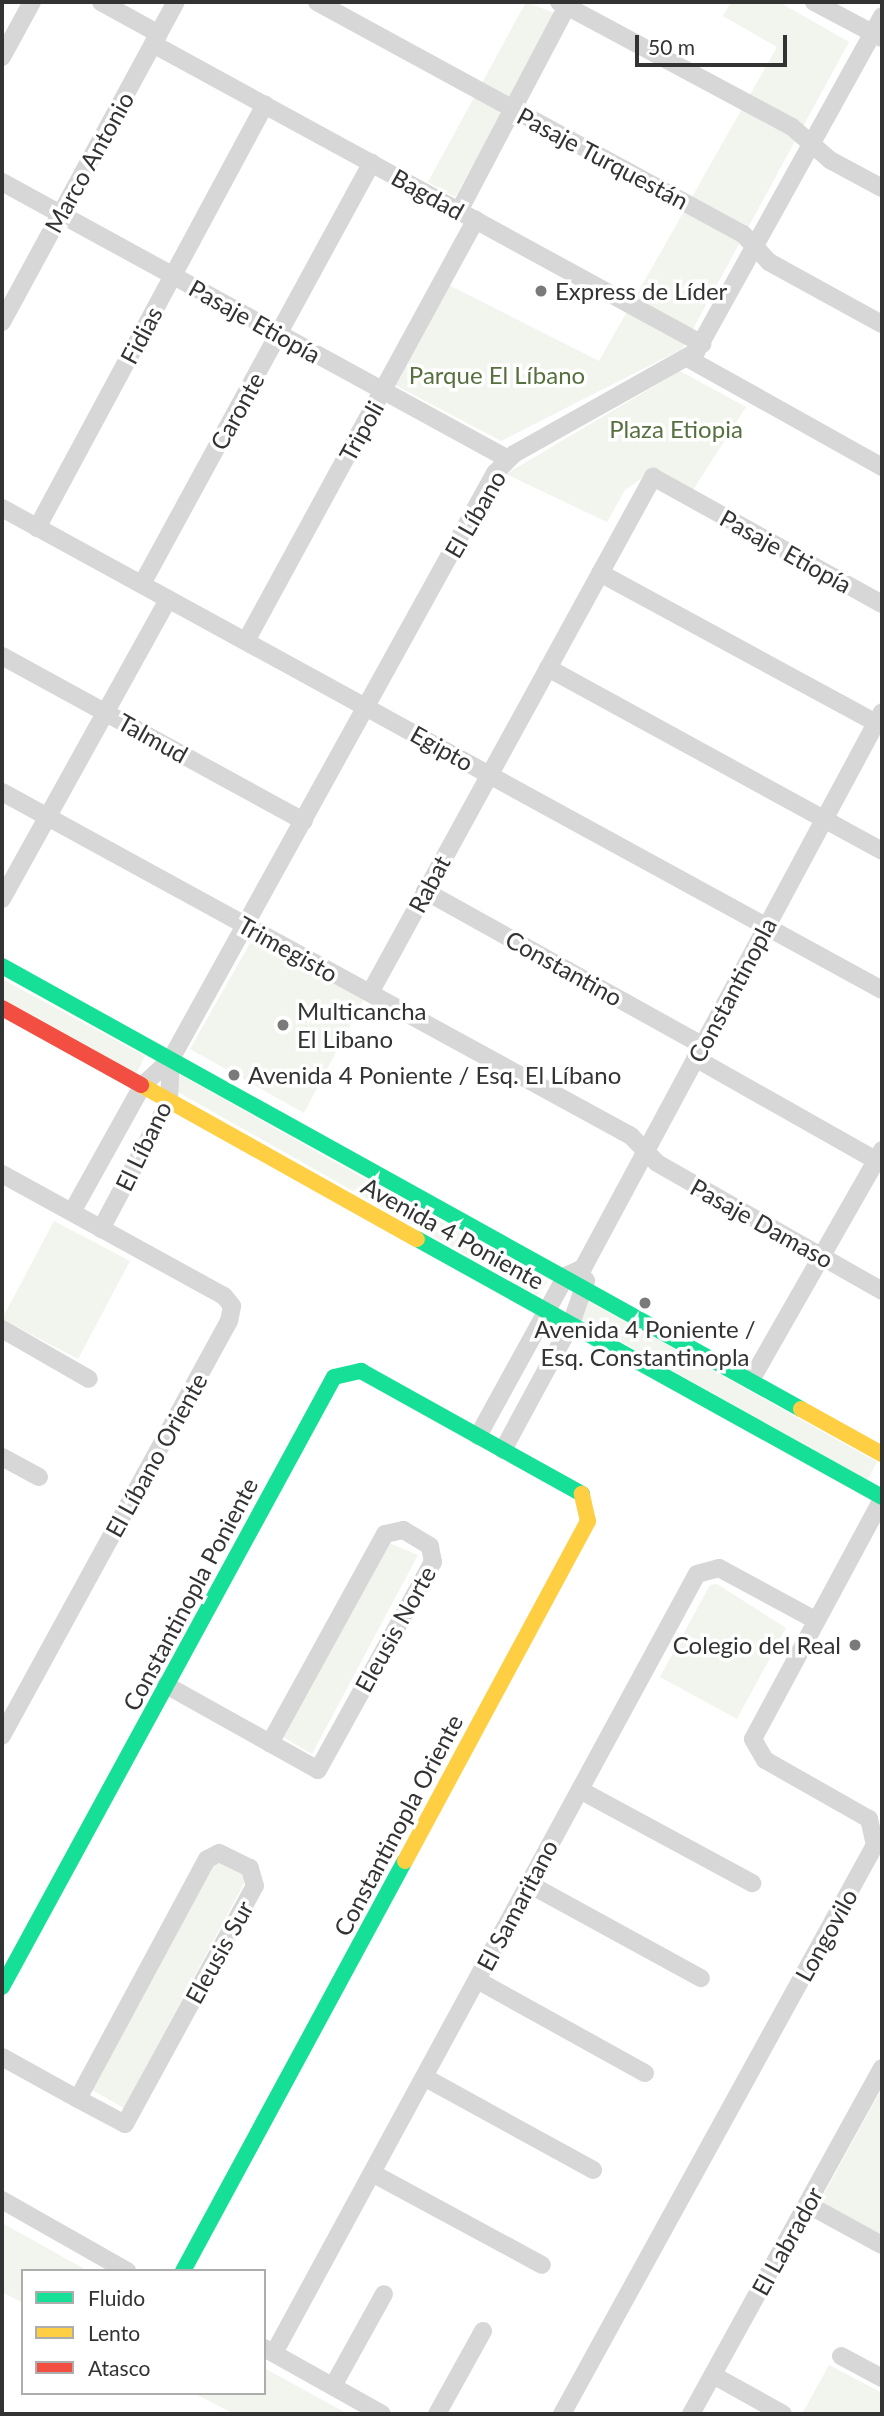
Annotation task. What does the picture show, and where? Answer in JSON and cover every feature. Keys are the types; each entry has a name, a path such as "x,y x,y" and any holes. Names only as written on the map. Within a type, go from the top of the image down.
{"street":[{"path":"2,57 32,2"},
{"name":"Bagdad","path":"101,2 265,105 702,344"},
{"name":"Marco Antonio","path":"2,322 176,2"},
{"name":"Pasaje Turquestán","path":"317,2 743,234 769,262 882,324"},
{"path":"814,2 878,35"},
{"path":"459,211 513,109 563,4 792,127 811,144 882,188"},
{"name":"El Líbano","path":"72,1212 142,1086 171,1059 508,459 689,359 702,344 811,144 878,35 882,16"},
{"name":"Fidias","path":"37,528 265,105"},
{"name":"Caronte","path":"142,584 372,163"},
{"name":"Pasaje Etiopía","path":"2,182 508,459"},
{"name":"Tripoli","path":"246,641 476,220"},
{"path":"689,359 882,467"},
{"name":"Pasaje Etiopía","path":"653,477 882,604"},
{"name":"Rabat","path":"370,993 653,477"},
{"name":"Egipto","path":"2,508 882,990"},
{"path":"600,573 880,720"},
{"path":"2,899 168,599"},
{"name":"Talmud","path":"2,656 304,821"},
{"path":"548,668 882,851"},
{"name":"Constantinopla","path":"583,1268 698,1051 880,720"},
{"name":"Trimegisto","path":"2,792 631,1136 645,1151"},
{"name":"Constantino","path":"425,891 880,1158"},
{"name":"Avenida 4 Poniente","path":"2,966 566,1276 882,1454"},
{"name":"Avenida 4 Poniente","path":"2,1008 882,1498"},
{"name":"El Líbano","path":"101,1229 169,1101 171,1059"},
{"name":"Pasaje Damaso","path":"645,1151 882,1291"},
{"path":"751,1380 880,1158"},
{"path":"2,1174 101,1229"},
{"name":"El Líbano Oriente","path":"2,1736 232,1313 224,1296 101,1229"},
{"path":"583,1268 588,1289 571,1324 490,1443 546,1310 566,1276 583,1268"},
{"path":"2,1329 89,1379"},
{"name":"Constantinopla Poniente","path":"2,1987 339,1373 361,1371 490,1443"},
{"name":"Constantinopla Oriente","path":"184,2269 588,1521 591,1507 584,1495 490,1443"},
{"path":"2,1457 39,1477"},
{"name":"Longovilo","path":"562,2414 875,1845 869,1819 765,1760 754,1745 756,1726 882,1498"},
{"name":"Eleusis Norte","path":"166,1685 318,1770 433,1562 430,1546 403,1530 385,1534 270,1743"},
{"name":"El Samaritano","path":"269,2351 372,2172 702,1571 719,1568 815,1620"},
{"path":"580,1790 752,1883"},
{"name":"Eleusis Sur","path":"2,2057 125,2124 255,1886 250,1868 219,1853 207,1859 78,2098"},
{"path":"529,1884 701,1978"},
{"path":"477,1980 645,2073"},
{"name":"El Labrador","path":"691,2414 882,2068"},
{"path":"424,2077 593,2170"},
{"path":"372,2172 542,2265"},
{"path":"2,2200 123,2269"},
{"path":"807,2204 882,2245"},
{"path":"333,2386 384,2294"},
{"path":"436,2414 483,2331"},
{"path":"269,2351 382,2414"},
{"path":"841,2356 882,2378"},
{"path":"713,2375 783,2414"}],"green space":[{"path":"526,2 557,14 455,197 428,182"},
{"name":"Parque El Líbano","path":"731,2 779,2 849,42 682,349 501,441 393,384 445,283 599,361 777,47 723,16"},
{"name":"Plaza Etiopia","path":"680,371 746,407 693,490 652,471 625,490 607,522 506,474"},
{"path":"253,938 365,997 304,1113 190,1049"},
{"path":"2,979 145,1056 136,1074 2,999"},
{"path":"177,1073 548,1282 537,1295 176,1091"},
{"path":"54,1221 130,1261 78,1359 2,1319"},
{"path":"588,1301 877,1462 867,1480 577,1317"},
{"path":"387,1542 418,1555 312,1754 280,1735"},
{"path":"717,1584 786,1628 737,1719 660,1677 710,1585"},
{"path":"216,1857 248,1876 124,2108 92,2090"},
{"path":"882,2088 882,2235 820,2201"},
{"path":"2,2223 84,2269 21,2269 21,2302 2,2292"},
{"path":"829,2365 882,2393 882,2414 802,2414"},
{"path":"266,2369 348,2414 234,2414 198,2395 266,2395"}],"traffic: fast":[{"path":"2,966 801,1409"},
{"path":"417,1239 882,1497"},
{"path":"2,1987 334,1377 361,1371 582,1494"},
{"path":"184,2269 405,1861"}],"traffic: slow":[{"path":"141,1085 417,1239"},
{"path":"801,1409 882,1454"},
{"path":"405,1861 588,1521 582,1494"}],"traffic: jam":[{"path":"2,1008 141,1085"}],"place":[{"name":"Express de Líder","path":"541,291"},
{"name":"Multicancha El Libano","path":"283,1025"},
{"name":"Avenida 4 Poniente / Esq. El Líbano","path":"234,1075"},
{"name":"Avenida 4 Poniente / Esq. Constantinopla","path":"645,1303"},
{"name":"Colegio del Real","path":"855,1645"}]}
